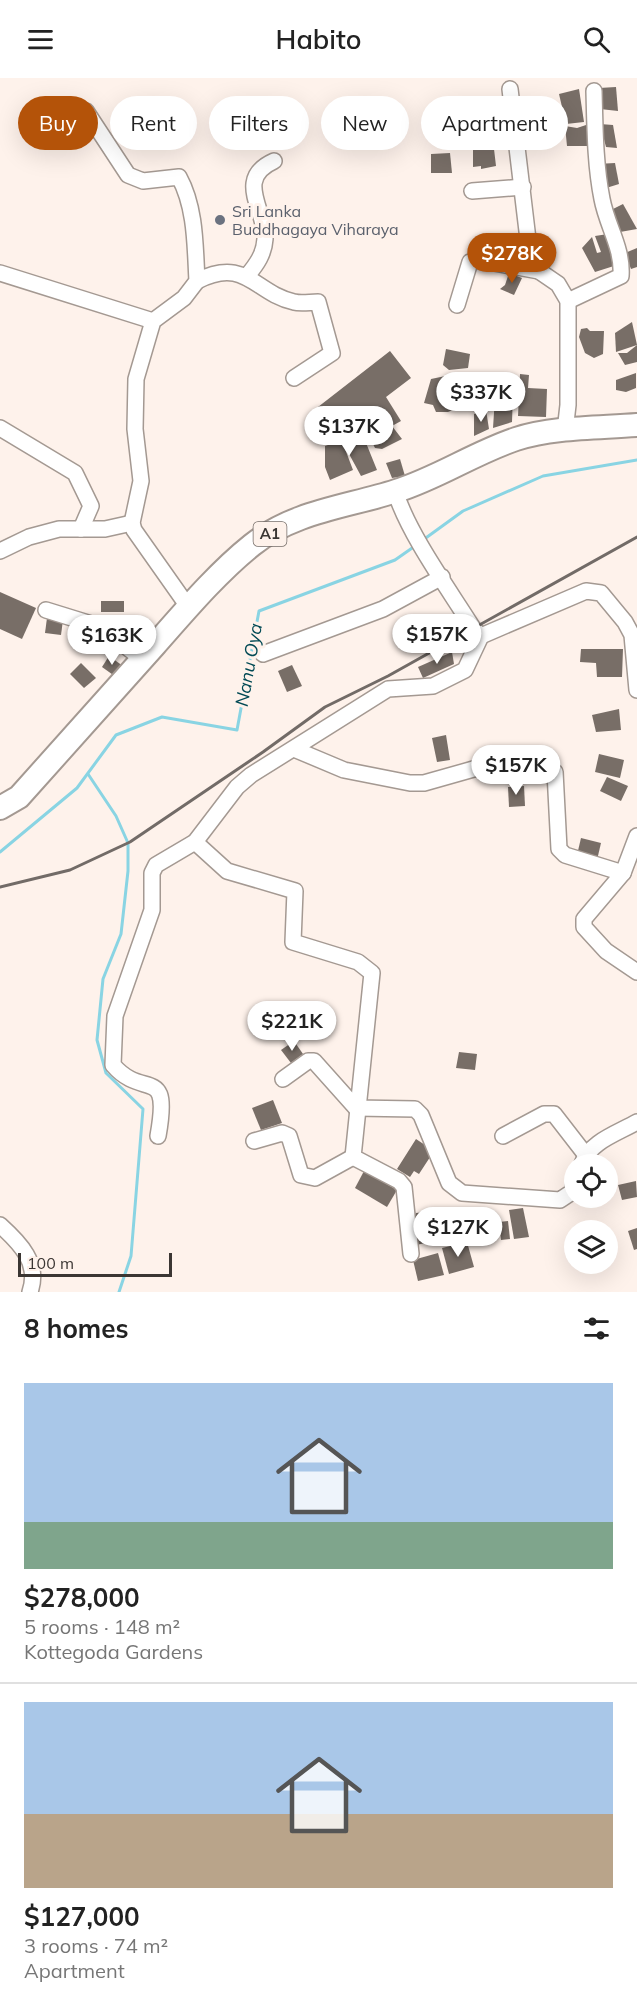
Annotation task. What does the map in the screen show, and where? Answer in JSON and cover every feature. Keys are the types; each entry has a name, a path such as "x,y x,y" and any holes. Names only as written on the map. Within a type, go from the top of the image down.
{"highway":[{"name":"A1","path":"0,808 19,797 189,608 253,544 291,522 328,508 395,491 440,475 480,454 518,438 565,431 637,425"}],"street":[{"path":"510,89 531,256 539,271"},
{"path":"568,301 621,276 622,260 603,204 597,176 594,92"},
{"path":"98,129 128,175 142,181 179,177 185,188 194,232 197,281"},
{"path":"247,276 260,261 265,237 253,186 263,166 274,161"},
{"path":"472,191 523,187"},
{"path":"457,304 470,262 478,260 539,271 558,284 568,301 568,405 565,431"},
{"path":"0,273 153,321"},
{"path":"189,608 134,530 132,523 141,482 135,429 136,379 153,321 184,298 197,281 213,273 247,276 271,293 296,303 318,302 332,353 294,378"},
{"path":"0,428 75,473 91,506 81,529"},
{"path":"395,491 429,556 473,628 481,636"},
{"path":"0,552 29,537 59,529 105,529 132,523"},
{"path":"263,654 382,609 442,577"},
{"path":"158,1136 162,1112 160,1092 153,1085 124,1078 113,1065 116,1016 152,910 152,873 156,865 195,842 237,787 251,775 388,689 433,686 465,670 481,636 586,591 601,593 625,622 632,635 637,690"},
{"path":"46,610 101,627 142,659"},
{"path":"294,749 344,770 410,783 424,783 477,768 548,765 555,772 559,849 565,855 623,873"},
{"path":"637,836 623,873 584,919 584,927 606,951 637,972"},
{"path":"195,842 227,871 295,891 293,942 358,962 372,973 356,1108 353,1157"},
{"path":"283,1079 308,1061 314,1061 356,1108 415,1109 422,1115 449,1183 462,1193 560,1200 564,1197"},
{"path":"503,1136 544,1114 554,1114 580,1154"},
{"path":"590,1154 637,1122"},
{"path":"254,1140 282,1133 289,1136 301,1175 315,1178 353,1157"},
{"path":"353,1157 399,1181 404,1187 411,1254"},
{"path":"0,1225 19,1242 31,1261 34,1276 30,1292"}],"building":[{"path":"616,87 618,111 600,109 599,88"},
{"path":"579,89 584,122 568,124 568,96 559,96 559,94"},
{"path":"600,124 613,125 617,148 606,147"},
{"path":"586,125 589,146 568,146 568,126 577,128"},
{"path":"473,150 494,150 496,166 481,169 481,166 473,167"},
{"path":"450,153 452,173 431,173 431,154"},
{"path":"615,163 619,184 603,189 597,164"},
{"path":"623,204 637,229 620,232 609,211"},
{"path":"608,234 617,265 595,272 582,248 592,237 597,253 601,252 595,236"},
{"path":"637,248 637,267 631,269 625,253"},
{"path":"509,273 522,278 514,295 500,289 505,285"},
{"path":"632,322 637,345 616,352 615,333"},
{"path":"587,328 590,331 604,331 603,354 594,358 585,353 579,337 581,329"},
{"path":"637,345 637,362 625,365 618,353 627,353"},
{"path":"446,349 470,354 468,368 449,370 443,365"},
{"path":"390,351 411,378 386,397 401,421 392,426 402,439 382,449 375,448 358,419 339,434 318,407"},
{"path":"636,373 636,388 626,392 616,390 616,380"},
{"path":"455,374 460,407 448,412 436,412 433,405 424,403 431,379"},
{"path":"520,374 529,375 528,388 547,389 546,417 518,416"},
{"path":"506,392 513,393 512,422 493,428 495,397 506,398"},
{"path":"486,410 489,429 474,436 474,414"},
{"path":"362,433 377,470 361,476 342,441 353,470 330,480 325,467 325,446"},
{"path":"400,459 405,476 392,478 386,463"},
{"path":"0,592 36,608 22,639 0,629"},
{"path":"101,601 124,601 124,612 101,612"},
{"path":"47,618 63,620 61,635 45,633"},
{"path":"581,649 623,649 622,677 597,677 596,663 580,662"},
{"path":"452,652 454,664 423,678 418,667"},
{"path":"109,656 123,666 116,677 102,667"},
{"path":"81,663 96,678 84,688 70,674"},
{"path":"292,665 302,686 287,692 278,671"},
{"path":"619,709 621,730 596,732 592,715"},
{"path":"446,735 450,760 437,762 432,738"},
{"path":"502,753 503,762 479,764 479,754"},
{"path":"599,754 624,760 620,778 595,772"},
{"path":"607,777 628,786 621,801 600,791"},
{"path":"524,786 525,806 509,807 508,787"},
{"path":"581,838 601,843 597,860 577,855"},
{"path":"294,1041 303,1054 291,1063 281,1050"},
{"path":"459,1052 477,1054 475,1070 456,1068"},
{"path":"273,1100 282,1123 261,1130 252,1108"},
{"path":"416,1139 434,1151 419,1174 414,1171 410,1177 397,1169"},
{"path":"364,1171 397,1190 387,1207 355,1188"},
{"path":"636,1181 637,1197 622,1200 618,1185"},
{"path":"523,1208 529,1237 514,1239 509,1210"},
{"path":"426,1212 431,1232 438,1231 440,1240 416,1245 416,1213"},
{"path":"508,1221 510,1239 501,1240 499,1222"},
{"path":"637,1228 637,1249 634,1250 628,1231"},
{"path":"467,1242 474,1267 449,1274 442,1248"},
{"path":"438,1253 444,1275 418,1281 413,1260"}],"waterway":[{"name":"Nanu Oya","path":"423,540 463,511 543,476 637,460"},
{"name":"Nanu Oya","path":"0,852 77,788 116,735 162,717 237,730 259,611 395,560 415,546"},
{"path":"88,774 116,816 128,843 128,871 121,934 103,979 97,1040 106,1073 143,1109 131,1256 119,1292"}],"railway":[{"path":"0,887 70,870 130,842 325,707 388,676 637,537"}],"place":[{"name":"Sri Lanka Buddhagaya Viharaya","path":"220,220"}]}
